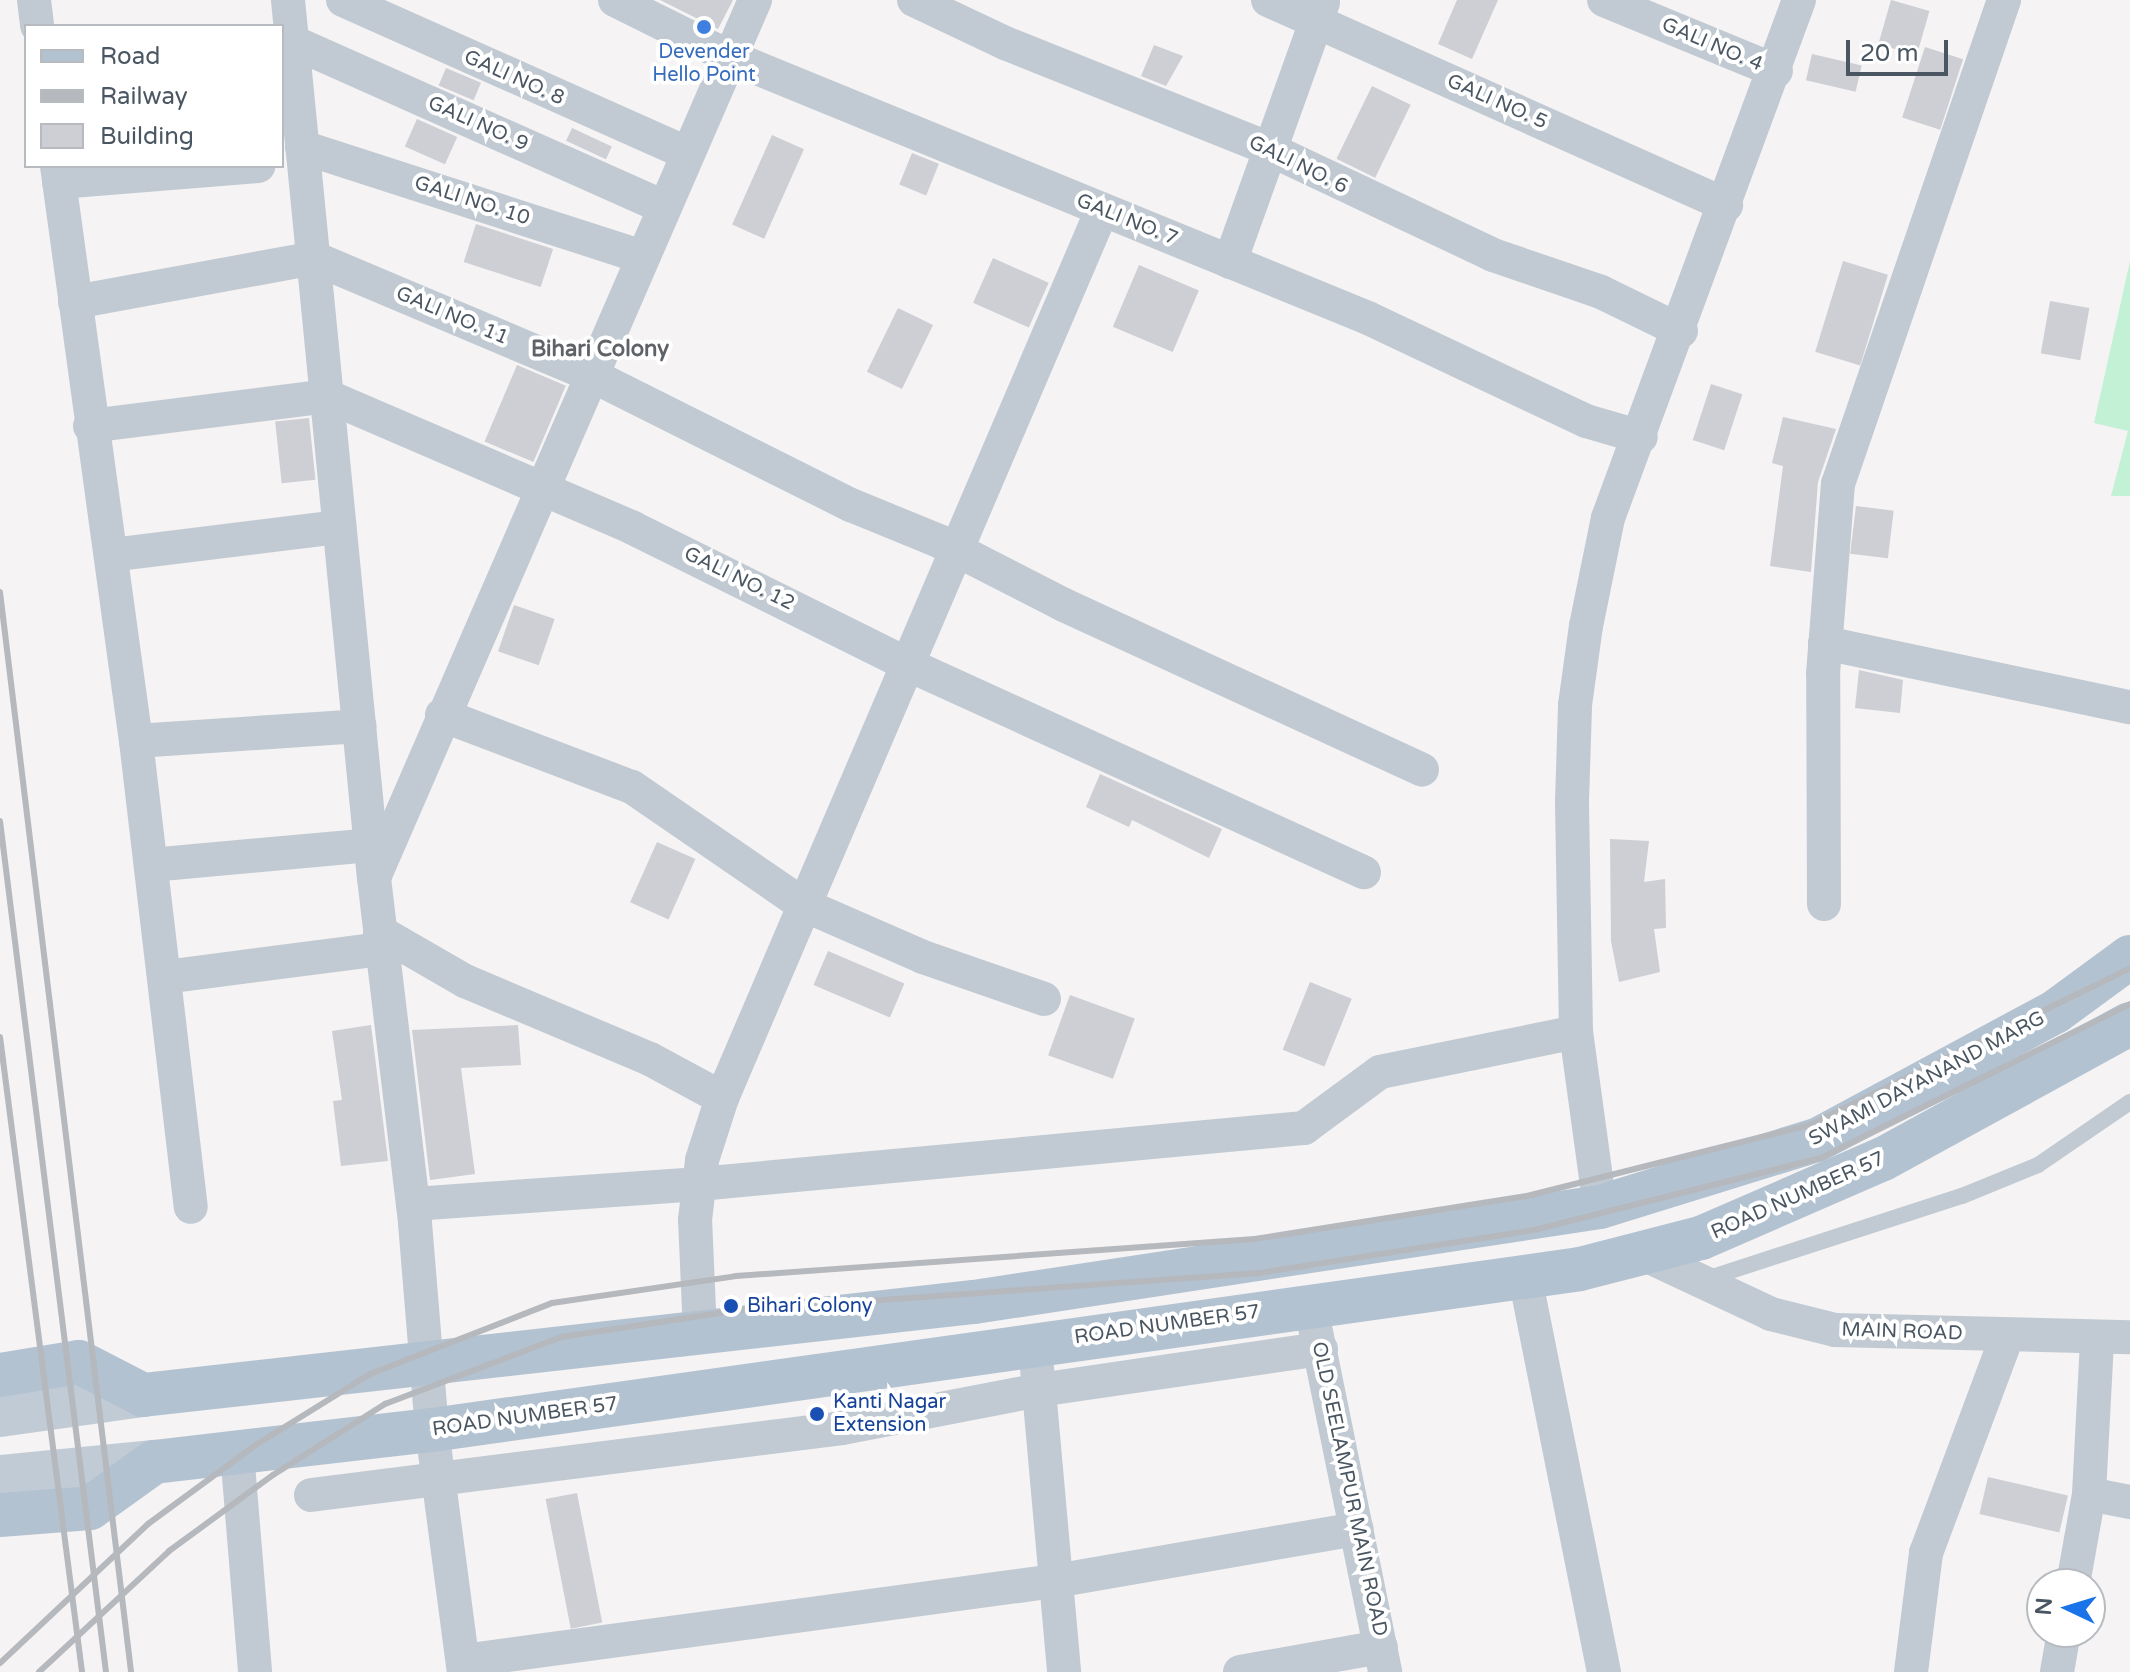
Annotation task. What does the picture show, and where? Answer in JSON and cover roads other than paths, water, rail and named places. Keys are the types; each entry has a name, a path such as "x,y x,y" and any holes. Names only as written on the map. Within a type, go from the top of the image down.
{"main road":[{"name":"SWAMI DAYANAND MARG","path":"700,1333 974,1302 1600,1207 1817,1140 2055,1012 2130,957"},
{"name":"ROAD NUMBER 57","path":"154,1462 432,1430 1525,1277 1641,1253 1701,1238 1883,1159 2130,1024"},
{"path":"0,1415 143,1395 700,1333"},
{"path":"0,1375 79,1362 143,1395"},
{"path":"0,1477 154,1462"},
{"path":"0,1515 90,1508 154,1462"}],"street":[{"path":"34,0 37,24"},
{"path":"288,0 287,42 296,158 314,258 370,845 413,1204 432,1430 464,1666 1055,1581 1357,1529"},
{"name":"GALI NO. 7","path":"615,0 730,57 1368,318 1586,421 1641,437"},
{"path":"374,878 589,374 755,0"},
{"name":"GALI NO. 6","path":"914,0 1005,43 1267,148 1479,249 1601,292 1681,331"},
{"name":"GALI NO. 5","path":"1268,0 1320,11 1726,205"},
{"name":"GALI NO. 4","path":"1604,0 1776,71"},
{"path":"1600,1207 1579,1081 1576,1032 1575,705 1608,518 1681,331 1799,0"},
{"path":"1824,904 1825,643 1838,484 2004,0"},
{"name":"GALI NO. 8","path":"348,2 687,153"},
{"path":"1230,262 1267,148 1320,11"},
{"name":"GALI NO. 9","path":"287,42 664,207"},
{"name":"GALI NO. 10","path":"296,158 642,257"},
{"path":"191,1207 136,741 90,426 58,174 208,168"},
{"path":"700,1333 695,1220 699,1184 722,1098 959,553 1102,210"},
{"path":"75,302 314,258"},
{"name":"GALI NO. 11","path":"314,258 589,374 851,505 1422,770"},
{"path":"90,426 327,396"},
{"name":"GALI NO. 12","path":"327,396 540,487 772,594 909,665 1364,872"},
{"path":"111,555 339,527"},
{"path":"1825,643 2130,707"},
{"path":"442,715 632,787 804,905 923,957 1044,999"},
{"path":"136,741 359,726"},
{"path":"151,865 370,845"},
{"path":"165,977 381,940 465,981 650,1059 722,1098"},
{"path":"413,1204 699,1184 1304,1128 1380,1072 1576,1032"},
{"name":"MAIN ROAD","path":"1641,1253 1771,1314 1835,1330 2113,1338"},
{"path":"1525,1277 1604,1672"},
{"name":"OLD SEELAMPUR MAIN ROAD","path":"1310,1306 1383,1660"},
{"path":"1911,1672 1926,1553 2007,1336"},
{"path":"2076,1568 2113,1338"},
{"path":"1035,1344 1064,1672"},
{"path":"311,1495 842,1428 1039,1390 1321,1349"},
{"path":"237,1452 255,1672"},
{"path":"2089,1494 2130,1502"},
{"path":"2057,1672 2061,1648"},
{"path":"1240,1672 1383,1660"}],"lane":[{"path":"1700,1281 2000,1181 2038,1165 2130,1102"}],"railway":[{"path":"0,592 131,1672"},
{"path":"0,821 106,1672"},
{"path":"0,1663 148,1524 254,1446 370,1374 552,1303 736,1276 1255,1239 1527,1196 1810,1125 2130,968"},
{"path":"39,1672 169,1551 273,1475 385,1404 561,1337 740,1310 1259,1273 1534,1230 1821,1158 2130,1004"},
{"path":"0,1037 82,1672"}],"place":[{"name":"Devender Hello Point","path":"704,27"},
{"name":"Bihari Colony","path":"731,1306"},
{"name":"Kanti Nagar Extension","path":"817,1414"}],"district":[{"name":"Bihari Colony","path":"600,350"}]}
